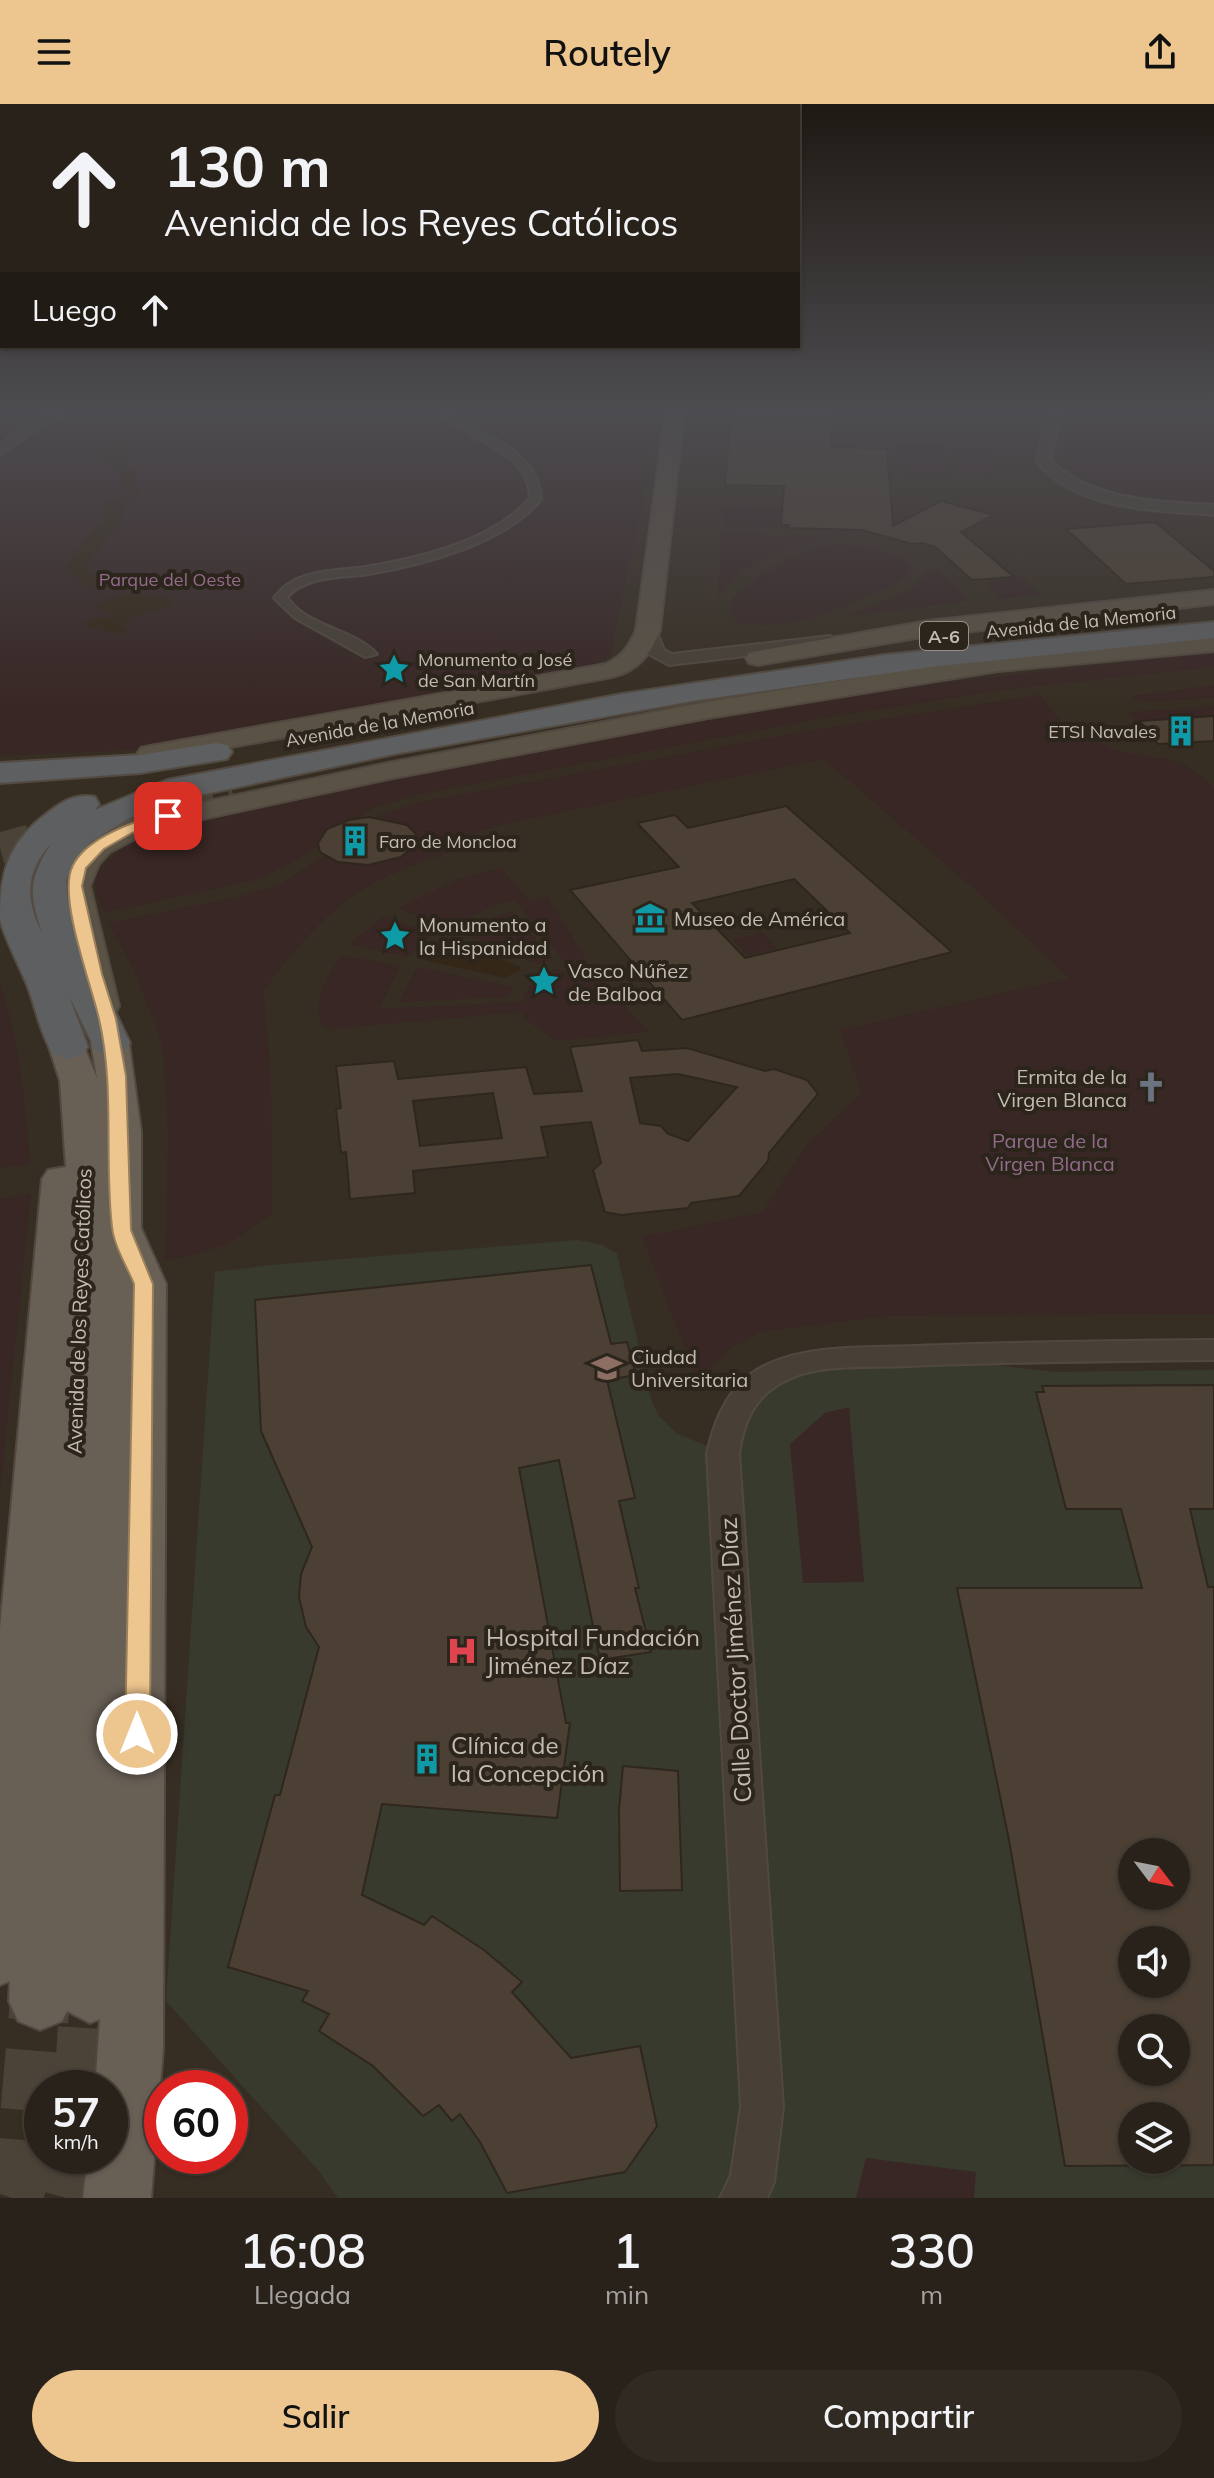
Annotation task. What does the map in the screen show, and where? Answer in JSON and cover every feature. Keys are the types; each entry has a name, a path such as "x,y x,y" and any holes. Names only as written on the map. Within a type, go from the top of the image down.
{"highway":[{"name":"Avenida de la Memoria","path":"0,773 110,767 165,760 758,658 1214,609"},
{"name":"Avenida de la Memoria","path":"250,783 712,698 853,676 1214,630"},
{"name":"Avenida de la Memoria","path":"356,752 671,694 843,669 1006,657"},
{"name":"Avenida de los Reyes Católicos","path":"89,1045 54,1005 6,896 21,860 37,837 95,797 141,780 240,757 554,700 641,679"},
{"name":"Avenida de los Reyes Católicos","path":"89,1045 54,918 48,883 56,862 71,842 117,810 167,790 356,752"}],"main road":[{"path":"41,769 191,747 612,670 636,657 648,630 663,510"},
{"name":"Avenida de la Memoria","path":"758,658 841,640 1012,616 1214,597"},
{"name":"Avenida de la Memoria","path":"1006,657 1214,644"},
{"path":"0,1957 61,1189 89,1045 107,1019 75,886 79,867 86,857 127,830 168,816 388,771 1006,657"},
{"name":"Avenida de los Reyes Católicos","path":"89,1045 117,1076 122,1230 116,1282 90,1994"},
{"name":"Avenida de los Reyes Católicos","path":"40,2001 88,1195 79,1081 89,1045"},
{"path":"117,2198 131,2049 144,1284 122,1230"}],"street":[{"path":"370,654 358,643 289,612 280,598 286,588 307,579 369,570 455,546 512,522 529,510"},
{"name":"Avenida de la Memoria","path":"648,630 656,653 664,659 675,660 841,640"},
{"name":"Calle Doctor Jiménez Díaz","path":"742,2198 752,2182 762,2107 723,1453 728,1425 742,1398 763,1379 792,1367 834,1360 1007,1352 1214,1350"}],"shaded area":[{"path":"127,594 158,595 173,602 161,610 132,617 123,628 129,632 114,634 88,626 86,623 89,619 119,616 96,606"},
{"path":"449,939 521,969 505,978 424,960"},
{"path":"577,1240 602,1245 617,1254 651,1399 658,1415 676,1433 723,1453 763,1379 882,1358 898,1367 987,1364 1055,1372 1214,1370 1214,2198 338,2198 319,2171 248,2092 248,2070 228,2070 166,2001 215,1272"}],"green space":[{"name":"Parque del Oeste","path":"0,510 641,510 610,657 589,667 161,749 0,756"},
{"path":"724,510 790,510 782,516 781,524 789,525 788,528 722,526"},
{"path":"722,535 832,538 768,557 739,574 717,598"},
{"path":"835,544 885,552 911,565 909,575 847,606 793,622 747,624 731,616 731,600 766,572 806,551"},
{"path":"933,566 970,601 844,617 910,589"},
{"path":"1018,575 1041,594 1002,599 984,583 1007,580 1008,576"},
{"path":"1214,652 1214,667 1003,690 835,716 421,794 374,807 303,856 260,879 104,913 96,892 95,877 114,854 152,831 195,817 697,719 879,690"},
{"path":"1214,685 1214,698 1149,702 1136,700 1132,696"},
{"name":"Parque de la Virgen Blanca","path":"1039,695 1072,735 1093,737 1117,750 1179,763 1214,788 1214,1314 887,1316 759,1332 727,1351 698,1383 642,1237 763,1212 807,1144 862,1093 840,1030 1069,978 972,887 824,759 499,825 448,843 455,850 389,875 338,907 299,946 264,990 271,1080 272,1213 222,1245 165,1261 168,1135 164,1061 160,1038 133,968 108,923 238,897 280,884 378,816 415,803 812,730"},
{"path":"1214,707 1214,715 1135,721 1128,712"},
{"path":"501,868 530,902 548,897 588,963 565,962 515,901 502,903 447,926 397,908 459,879"},
{"path":"511,911 553,959 537,964 459,932"},
{"path":"384,916 433,934 407,957 350,944"},
{"path":"762,932 777,948 747,955 732,940"},
{"path":"342,955 400,966 379,1009 522,1002 529,986 553,969 600,978 649,1032 557,1041 525,1019 521,1012 331,1029 321,1025 320,997"},
{"path":"417,967 513,987 508,997 399,1002"},
{"path":"0,981 21,1071 30,1164 0,1168"},
{"path":"31,1194 0,1491 0,1198"},
{"path":"849,1407 864,1582 803,1583 790,1444 825,1413"},
{"path":"866,2158 976,2172 974,2198 856,2198"}],"building":[{"path":"782,510 892,510 893,526 924,510 974,510 994,515 961,532 1014,577 972,580 935,547 921,543 912,544 862,530 788,528 789,525 781,525"},
{"path":"1155,522 1214,571 1214,577 1126,584 1066,529"},
{"name":"ETSI Navales","path":"1214,716 1214,741 1158,744 1140,721"},
{"name":"Museo de América","path":"786,806 952,952 682,1020 570,890 679,867 637,823 675,815 688,828","holes":["794,879 850,933 745,958 692,903"]},
{"name":"Faro de Moncloa","path":"369,817 407,825 415,833 417,843 401,857 368,865 338,862 320,852 318,843 327,829 349,820"},
{"path":"638,1040 642,1051 687,1048 807,1080 818,1094 769,1153 768,1161 739,1196 691,1203 688,1208 621,1215 605,1212 593,1170 601,1163 591,1122 541,1127 548,1157 413,1171 415,1193 350,1199 346,1152 341,1153 336,1109 341,1108 336,1066 394,1061 398,1079 526,1067 534,1094 582,1091 570,1047","holes":["678,1074 737,1087 688,1141 668,1134 661,1126 640,1123 630,1078","493,1093 502,1138 420,1146 413,1101"]},
{"name":"Clínica de la Concepción","path":"591,1265 611,1344 627,1342 636,1375 607,1380 635,1498 619,1501 651,1652 600,1660 559,1460 519,1468 566,1723 570,1723 557,1818 382,1804 362,1895 424,1925 432,1916 484,1950 522,1982 512,1992 571,2058 640,2046 657,2126 625,2172 507,2193 480,2142 460,2114 452,2121 439,2105 423,2116 373,2066 319,2031 329,2014 302,2001 308,1991 228,1967 275,1795 280,1795 319,1647 306,1627 299,1597 301,1574 312,1547 261,1431 255,1300"},
{"path":"1214,1385 1214,1509 1190,1509 1208,1587 1214,1587 1214,2165 1190,2165 1190,2102 1118,2102 1118,2166 1065,2166 1009,1840 957,1588 1142,1588 1121,1509 1066,1509 1036,1392 1044,1392 1042,1386"},
{"path":"623,1766 678,1771 682,1890 620,1891 619,1810"}],"waterway":[{"path":"100,584 74,568 102,532 113,525 115,510"}],"tunnel":[{"path":"0,848 231,787"},
{"path":"85,2070 90,1994"},
{"path":"12,2198 27,2153 40,2001"},
{"path":"66,2198 73,2174"}],"place":[{"name":"Monumento a José de San Martín","path":"394,669"},
{"name":"ETSI Navales","path":"1181,731"},
{"name":"Faro de Moncloa","path":"355,841"},
{"name":"Museo de América","path":"650,918"},
{"name":"Monumento a la Hispanidad","path":"395,936"},
{"name":"Vasco Núñez de Balboa","path":"544,981"},
{"name":"Ermita de la Virgen Blanca","path":"1151,1087"},
{"name":"Ciudad Universitaria","path":"607,1368"},
{"name":"Hospital Fundación Jiménez Díaz","path":"462,1651"},
{"name":"Clínica de la Concepción","path":"427,1759"}],"route":[{"path":"137,1734 144,1284 122,1230 117,1076 107,1019 75,886 79,867 98,846 127,830 168,816"}]}
